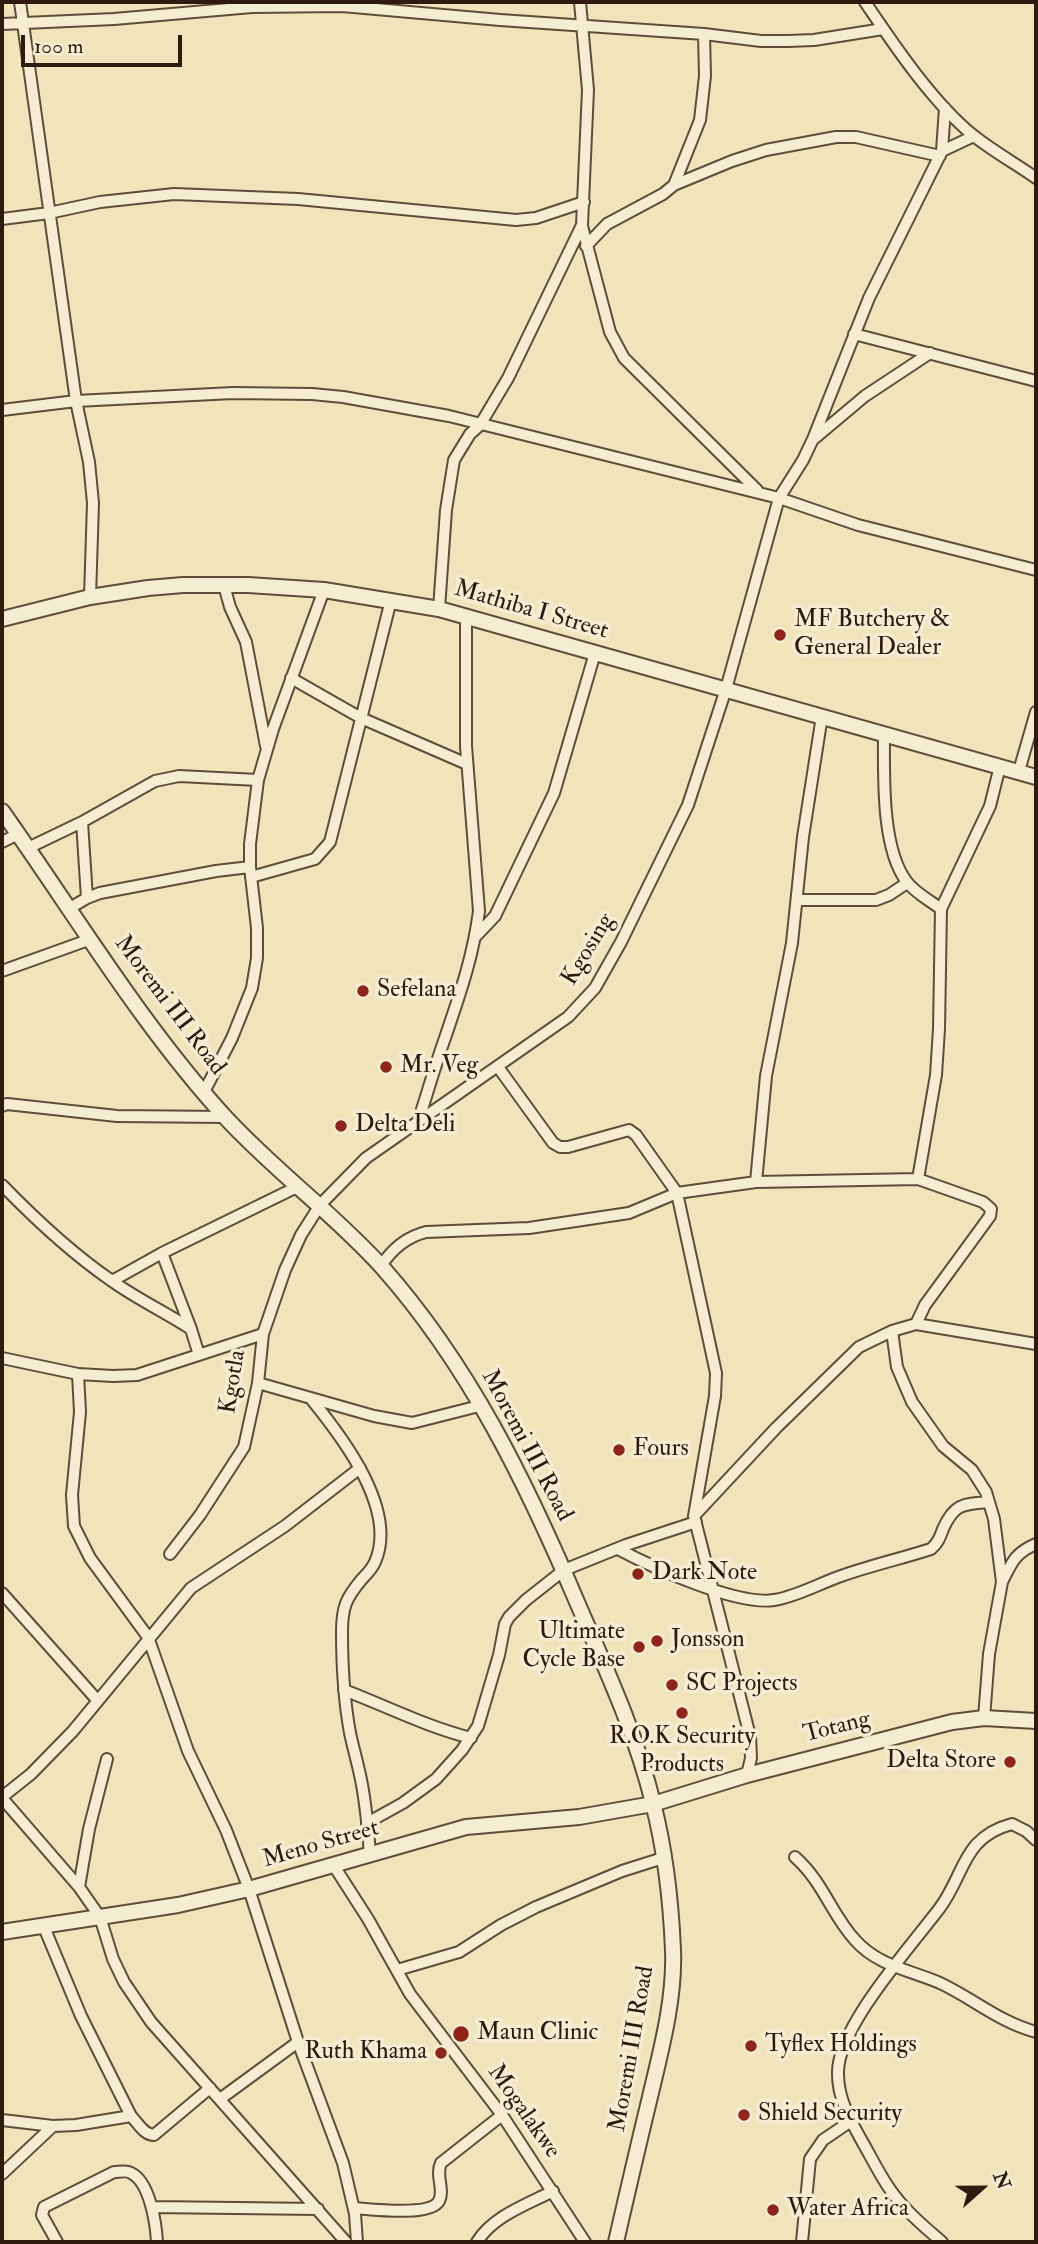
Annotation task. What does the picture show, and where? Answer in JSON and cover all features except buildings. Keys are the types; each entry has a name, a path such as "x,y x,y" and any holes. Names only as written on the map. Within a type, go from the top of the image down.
{"street":[{"path":"20,2 76,401 89,463 93,503 90,597"},
{"path":"580,2 588,90 582,225 610,332 624,358 759,492"},
{"path":"865,2 945,108 974,136 1036,178"},
{"path":"2,24 114,19 252,7 331,6 582,27 704,34 761,41 814,40 883,29"},
{"path":"674,185 700,120 705,76 704,34"},
{"path":"941,154 945,108"},
{"path":"586,246 607,224 663,194 674,185 766,150 836,137 856,137 941,154 974,136"},
{"name":"Kgosing","path":"320,1205 366,1158 568,1017 596,988 688,805 726,689 779,498 813,439 854,334 941,154"},
{"path":"2,219 49,213 100,202 174,194 298,199 516,220 536,218 584,202"},
{"path":"439,609 450,477 459,450 480,425 508,378 582,225"},
{"path":"854,334 1036,381"},
{"path":"813,439 865,396 930,354"},
{"path":"2,410 76,401 233,393 312,394 390,405 759,492 870,529 1036,570"},
{"path":"224,585 230,607 246,642 267,749"},
{"name":"Mathiba I Street","path":"2,619 90,597 160,587 289,586 391,600 439,609 1036,776"},
{"path":"204,1092 244,1012 255,974 257,928 250,844 258,780 291,678 324,590"},
{"path":"70,908 87,898 113,890 216,871 251,872 315,859 330,842 391,600"},
{"path":"418,1122 465,982 479,911 467,764 466,617"},
{"path":"476,936 495,916 554,793 595,653"},
{"path":"291,678 361,718 467,764"},
{"path":"1019,771 1036,712"},
{"path":"756,1182 766,1076 792,943 803,837 822,716"},
{"path":"884,733 886,820 898,864 907,883 941,909"},
{"path":"918,1179 936,1074 941,909 990,806 1000,766"},
{"path":"28,848 82,822 155,781 179,776 258,780"},
{"name":"Moremi III Road","path":"2,811 170,1050 204,1092 225,1117 381,1266 450,1355 482,1405 537,1509 564,1570 626,1719 653,1804 663,1858 673,1952 672,1982 657,2069 616,2242"},
{"path":"82,822 87,898"},
{"path":"2,842 18,834"},
{"path":"797,900 876,900 898,891 907,883"},
{"path":"2,971 91,939"},
{"path":"498,1067 553,1143 568,1147 629,1130 636,1135 677,1193 716,1373 715,1396 695,1519 750,1736 751,1758 747,1775"},
{"path":"2,1106 7,1104 117,1116 225,1117"},
{"path":"381,1266 390,1252 414,1235 426,1232 529,1228 629,1213 677,1193 756,1182 918,1179 983,1202 991,1209 990,1216 925,1305 916,1324"},
{"path":"2,1185 38,1222 112,1281 191,1329"},
{"path":"112,1281 162,1253 299,1186"},
{"name":"Kgotla","path":"170,1554 200,1515 244,1447 258,1383 263,1334 285,1270 320,1205"},
{"path":"162,1253 199,1355"},
{"path":"367,1823 403,1803 436,1779 471,1738 478,1726 509,1617 564,1570 695,1519 776,1428 859,1347 892,1331 916,1324 1036,1344"},
{"path":"892,1331 897,1367 912,1402 943,1446 972,1471 986,1492 993,1519 1002,1582"},
{"path":"2,1358 78,1374 137,1375 263,1334"},
{"path":"78,1374 80,1412 72,1495 74,1526 90,1558 148,1637 188,1751 226,1830 249,1889 298,2042 342,2163 354,2208 357,2242"},
{"path":"258,1383 312,1400 412,1423 482,1405"},
{"path":"312,1400 338,1432 360,1468 370,1490 380,1534 379,1552 374,1565 346,1600 342,1615 344,1690 370,1855"},
{"path":"346,2242 150,2022 124,1982 113,1959 100,1917 79,1887 2,1797 31,1774 73,1731 191,1588 285,1526 360,1468"},
{"path":"618,1549 652,1567 714,1589 747,1599 775,1600 844,1575 931,1549 937,1544 950,1514 956,1509 966,1504 989,1502"},
{"path":"984,1718 989,1654 1002,1582 1013,1560 1021,1551 1036,1545"},
{"path":"2,1593 98,1701"},
{"path":"344,1690 422,1723 471,1738"},
{"name":"Totang","path":"653,1804 747,1775 952,1722 984,1718 1036,1721"},
{"path":"79,1887 89,1829 107,1759"},
{"name":"Meno Street","path":"2,1932 178,1905 249,1889 466,1827 579,1817 653,1804"},
{"path":"942,2242 916,2219 888,2187 851,2121 840,2098 837,2072 842,2049 861,2012 945,1901 960,1867 982,1837 992,1830 1012,1824 1036,1840"},
{"path":"795,1857 810,1870 853,1938 872,1956 895,1968 942,1984 997,2017 1036,2032"},
{"path":"397,1970 459,1952 501,1925 536,1907 622,1871 663,1858"},
{"name":"Mogalakwe","path":"334,1866 410,1994 502,2115 585,2242"},
{"path":"44,1927 81,2016 131,2116 148,2134 153,2135 210,2088"},
{"path":"220,2099 298,2042"},
{"path":"354,2208 401,2211 430,2208 437,2204 440,2197 438,2169 441,2163 502,2115"},
{"path":"2,2120 53,2126 131,2116"},
{"path":"803,2242 810,2159 823,2140 851,2121"},
{"path":"2,2174 53,2126"},
{"path":"57,2242 42,2215 44,2207 114,2172 131,2172 141,2182 152,2207 157,2242"},
{"path":"477,2242 496,2220 553,2191"},
{"path":"152,2207 318,2209"}],"place":[{"name":"MF Butchery & General Dealer","path":"780,635"},
{"name":"Sefelana","path":"363,991"},
{"name":"Mr. Veg","path":"386,1067"},
{"name":"Delta Deli","path":"341,1126"},
{"name":"Fours","path":"619,1450"},
{"name":"Dark Note","path":"638,1574"},
{"name":"Jonsson","path":"657,1641"},
{"name":"Ultimate Cycle Base","path":"639,1647"},
{"name":"SC Projects","path":"672,1685"},
{"name":"R.O.K Security Products","path":"682,1713"},
{"name":"Delta Store","path":"1010,1762"},
{"name":"Maun Clinic","path":"461,2034"},
{"name":"Tyflex Holdings","path":"751,2046"},
{"name":"Ruth Khama","path":"441,2053"},
{"name":"Shield Security","path":"744,2115"},
{"name":"Water Africa","path":"773,2210"}]}
